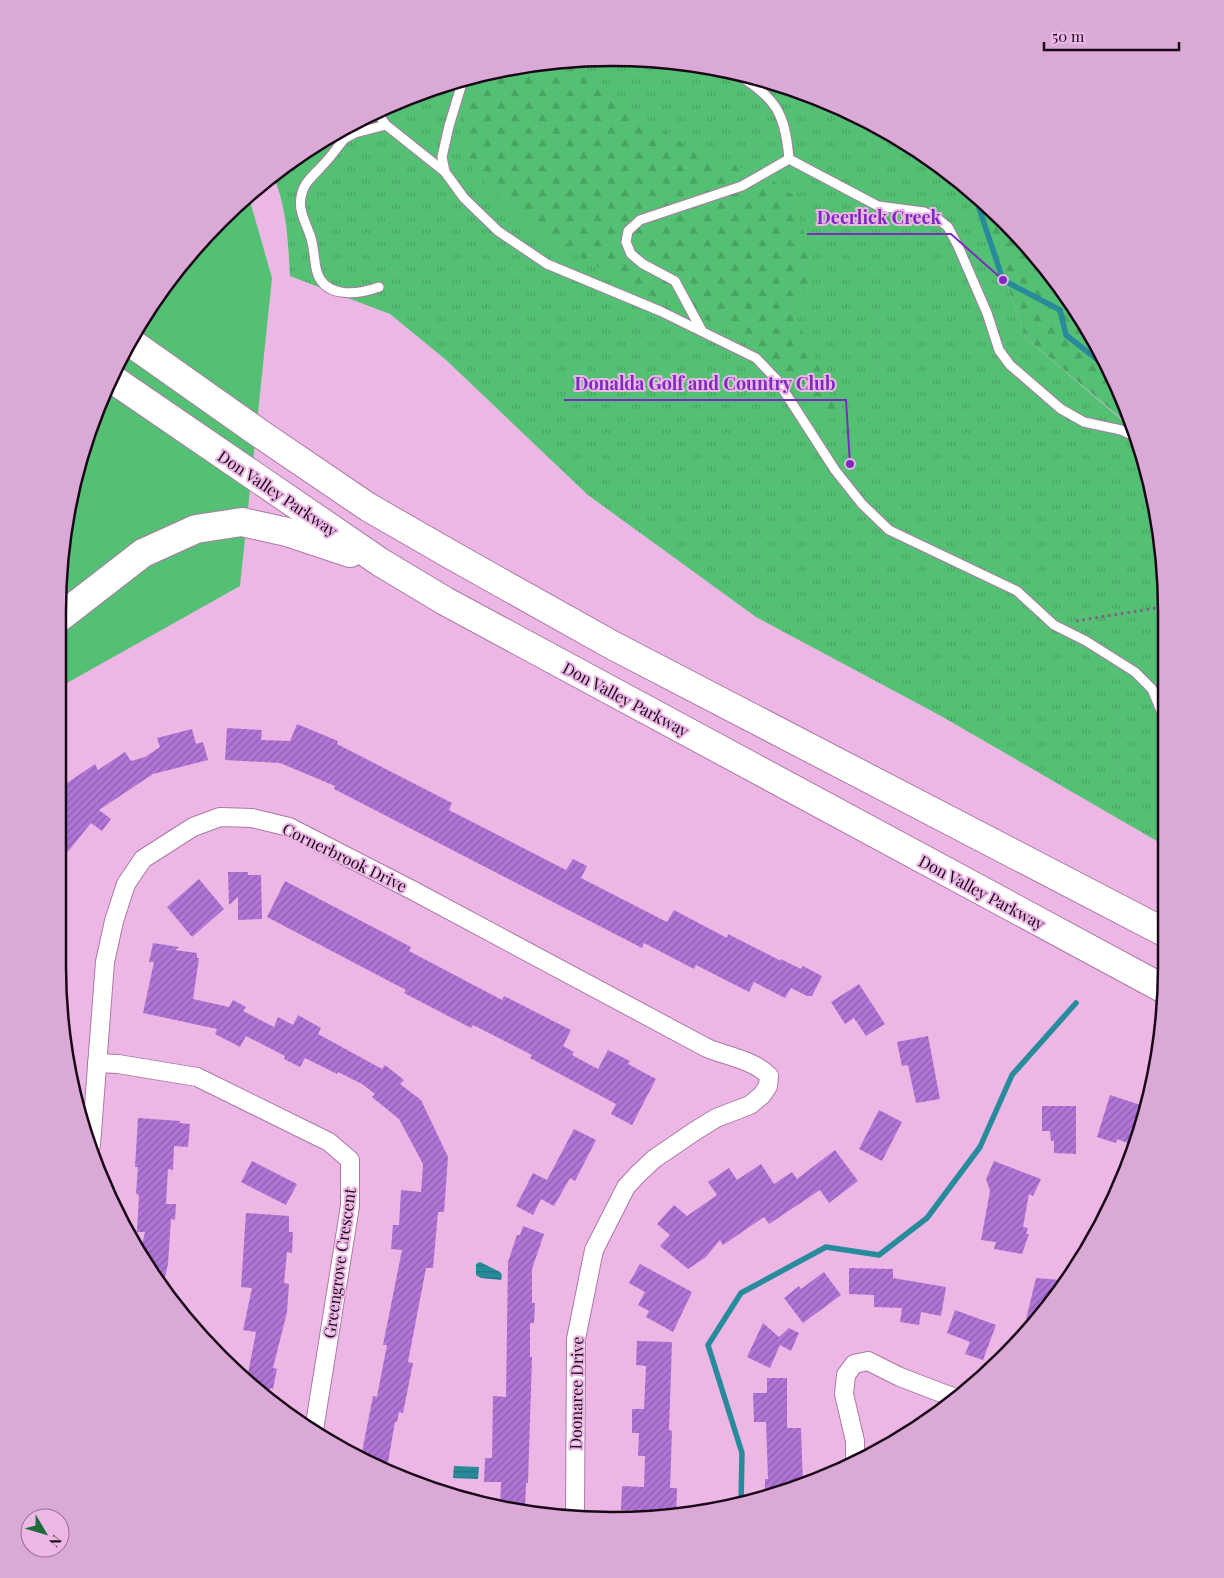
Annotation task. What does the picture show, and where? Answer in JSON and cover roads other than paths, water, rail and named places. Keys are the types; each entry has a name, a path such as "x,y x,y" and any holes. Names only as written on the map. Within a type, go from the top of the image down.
{"highway":[{"path":"135,346 194,389 368,507 612,645 1158,929"},
{"name":"Don Valley Parkway","path":"118,383 380,562 463,610 1157,986"},
{"path":"66,612 143,553 196,529 242,522 287,532 380,562"}],"street":[{"name":"Cornerbrook Drive","path":"92,1131 104,962 114,921 126,884 143,859 193,827 220,817 252,818 288,827 421,894 707,1048 752,1064 769,1076 768,1086"},
{"name":"Greengrove Crescent","path":"98,1063 118,1064 197,1077 329,1142 350,1160 350,1206 315,1424"},
{"name":"Doonaree Drive","path":"575,1511 576,1339 594,1250 626,1187 644,1169 676,1144 716,1118 750,1105 762,1096 768,1086"},
{"path":"855,1454 855,1441 844,1394 846,1375 854,1364 868,1361 900,1377 949,1395"}],"lane":[{"path":"755,85 775,104 785,125 789,159"},
{"path":"445,172 442,157 461,88"},
{"path":"381,118 386,125 426,160 445,172 464,198 498,231 547,264 702,331 756,358 777,380 835,470 862,504 889,530 922,548 1017,591 1054,625 1086,641 1135,672 1152,688 1158,703"},
{"path":"348,134 386,125"},
{"path":"339,139 305,185 300,198 302,213 315,252 316,269 322,282 337,292 352,294 380,287"},
{"path":"702,331 675,281 643,264 631,254 626,242 628,231 640,220 742,186 789,159"},
{"path":"789,159 878,206 924,212 938,219 948,228 958,246 987,313 999,350 1010,366 1061,408 1084,422 1128,433"}],"waterway":[{"path":"979,209 1003,280 1060,310 1066,335 1094,357"},
{"path":"741,1496 742,1453 708,1345 741,1293 826,1247 879,1255 927,1218 980,1147 1012,1075 1076,1003"}],"place":[{"name":"Deerlick Creek","path":"1003,280"},
{"name":"Donalda Golf and Country Club","path":"850,464"}]}
